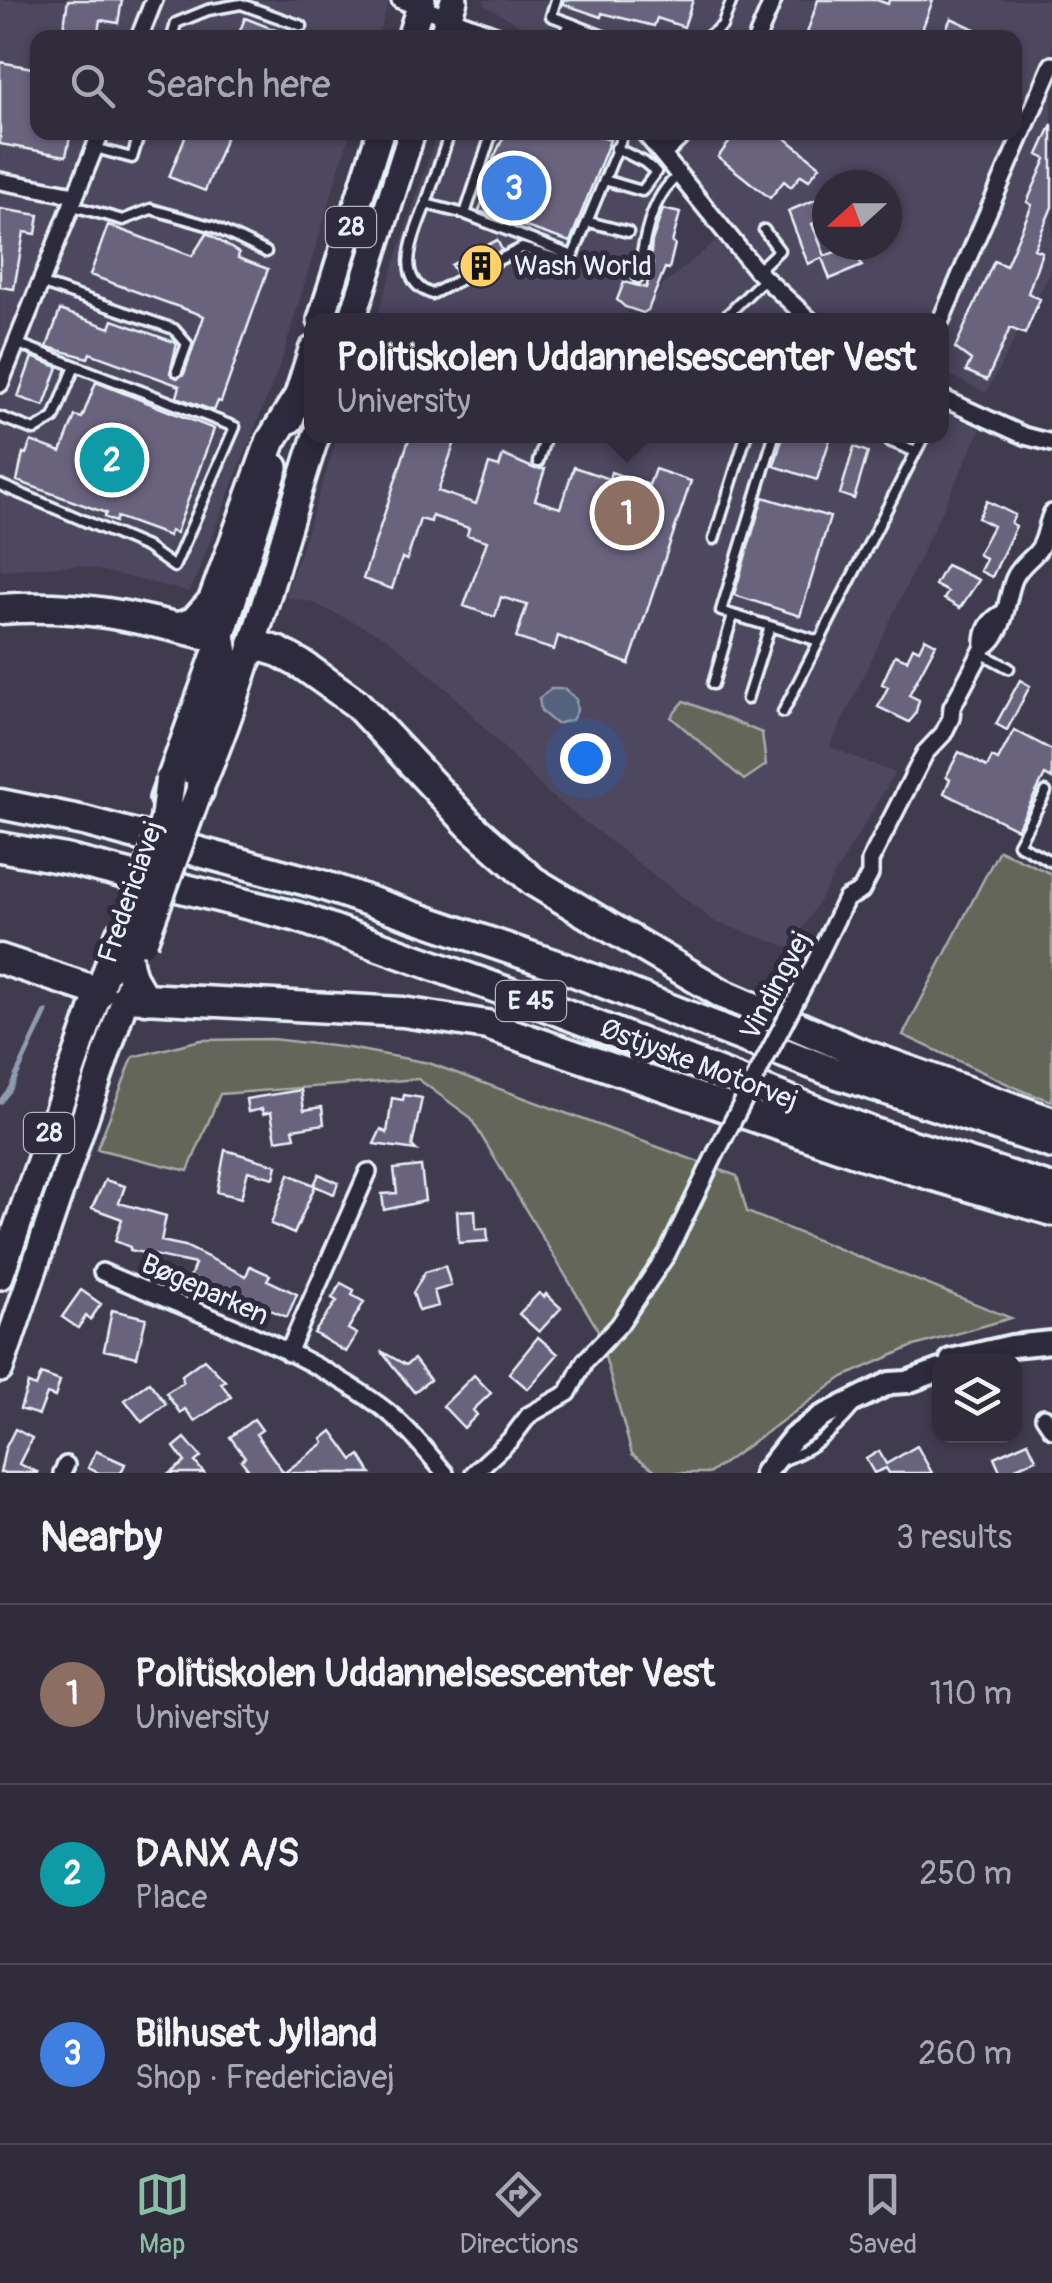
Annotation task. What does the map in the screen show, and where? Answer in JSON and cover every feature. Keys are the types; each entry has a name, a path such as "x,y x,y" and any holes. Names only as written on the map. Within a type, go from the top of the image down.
{"highway":[{"path":"178,627 194,622 213,600 271,440 296,401"},
{"path":"0,609 46,606 100,610 221,638 226,669 197,762 199,791"},
{"path":"253,644 304,666 356,703 470,825 534,881 611,928 723,994 857,1052 1052,1122"},
{"path":"126,992 126,947 164,820 170,780"},
{"name":"Østjyske Motorvej","path":"0,804 84,821 319,884 562,967 838,1074 1052,1144"},
{"name":"Østjyske Motorvej","path":"0,847 65,859 298,917 530,1000 874,1133 1052,1189"},
{"path":"0,958 126,992 403,1012 488,1025 867,1156 1052,1211"}],"main road":[{"path":"416,30 432,9"},
{"name":"28","path":"323,313 377,140"},
{"path":"341,313 394,140"},
{"name":"28","path":"354,313 409,140"},
{"path":"170,780 221,638 304,376"},
{"name":"Fredericiavej","path":"131,937 223,735 314,443"},
{"path":"221,638 253,644"},
{"name":"Fredericiavej","path":"0,1276 26,1196 126,992"},
{"name":"Fredericiavej","path":"0,1369 126,992"}],"street":[{"path":"142,30 154,0"},
{"path":"761,30 772,0"},
{"path":"432,9 484,30"},
{"path":"1022,134 1052,65"},
{"path":"0,384 97,140"},
{"path":"651,140 761,275 802,313"},
{"path":"663,154 678,140"},
{"path":"944,313 1019,140"},
{"path":"0,181 73,200"},
{"path":"949,401 1025,436 1052,443"},
{"path":"1025,436 1052,455"},
{"name":"Vindingvej","path":"474,1473 510,1440 528,1415 568,1393 585,1361 620,1325 667,1254 846,899 860,892 870,874 870,861 914,773 952,718 952,708 1003,622 1002,614 1020,567 1038,552 1051,519"},
{"name":"Bøgeparken","path":"288,1354 368,1172"},
{"name":"Bøgeparken","path":"102,1272 288,1354 380,1406 406,1428 445,1473"},
{"path":"982,1353 1052,1342"},
{"path":"768,1469 793,1438 821,1416 890,1384 932,1373"}],"lane":[{"path":"556,0 551,16 588,30"},
{"path":"717,30 732,0"},
{"path":"174,30 176,24 208,10 241,2 302,26"},
{"path":"567,30 570,23"},
{"path":"97,140 132,158 138,140"},
{"path":"447,140 409,258 412,280 420,290 432,294 522,248 566,261 573,256 618,140"},
{"path":"466,214 489,140"},
{"path":"604,180 642,191 656,172 616,148"},
{"path":"638,278 642,251 662,188 678,175"},
{"path":"73,200 123,220 151,208 214,227 266,252"},
{"path":"426,204 466,214 573,256"},
{"path":"588,222 628,232"},
{"path":"728,313 780,250 764,230"},
{"path":"40,283 174,329 187,344 177,370"},
{"path":"0,485 146,547 174,567 236,427 16,343"},
{"path":"0,418 34,430 54,418 75,366"},
{"path":"538,462 544,443"},
{"path":"714,539 744,443"},
{"path":"772,443 721,611 820,641"},
{"path":"894,443 916,452"},
{"path":"783,712 920,443"},
{"path":"712,684 733,615"},
{"path":"747,698 770,626"},
{"path":"983,650 1010,668"},
{"path":"1046,792 1018,844 1052,862"},
{"path":"5,1225 26,1196"}],"shaded area":[{"path":"0,0 389,0 380,30 30,30 30,140 348,140 281,362 190,592 77,565 0,570"},
{"path":"485,0 1052,0 1052,270 986,393 949,374 949,313 824,313 809,306 723,219 668,140 1022,140 1022,30 529,30 484,5"},
{"path":"435,140 637,140 664,171 617,300 629,313 378,313"},
{"path":"717,240 749,279 787,313 645,313 663,285"},
{"path":"949,414 981,429 830,747 895,773 791,948 715,922 547,793 449,691 387,638 311,602 285,597 336,443 949,443"}],"green space":[{"path":"684,701 762,733 766,765 744,780 671,717"},
{"path":"999,850 1052,874 1052,1101 903,1035"},
{"path":"272,1039 429,1063 737,1176 747,1212 1011,1318 911,1347 843,1377 710,1473 659,1473 632,1454 597,1328 470,1117 418,1079 220,1094 188,1171 97,1149 133,1057 201,1040"}],"water":[{"path":"551,689 565,689 576,699 577,711 572,720 556,724 541,711 539,698"}],"building":[{"path":"68,0 122,0 118,23 100,20 98,30 63,30"},
{"path":"563,0 693,0 684,27 657,18 654,26 602,13 601,17 563,4"},
{"path":"818,0 877,0 888,4 889,0 933,0 922,30 808,30"},
{"path":"245,18 275,30 240,30"},
{"path":"951,18 977,30 946,30"},
{"path":"0,62 30,68 30,140 69,140 66,156 0,144"},
{"path":"1052,124 1052,207 1034,249 1042,252 1028,293 1040,299 1025,334 1010,328 987,380 966,371 971,360 955,348 994,261 1006,266 1032,205 1027,202 1046,159 1038,155"},
{"path":"184,140 225,140 205,191 169,177"},
{"path":"502,140 610,140 570,242 479,211 496,161 493,159"},
{"path":"731,140 788,140 820,166 812,170 809,180 801,175 791,187 784,181 770,198 718,157"},
{"path":"812,201 812,260 817,260 808,264 788,211"},
{"path":"0,209 39,215 36,234 24,232 14,289 0,287"},
{"path":"663,209 680,213 672,243 675,244 669,269 665,268 648,310 643,313 617,300 624,282 646,288 653,264 652,241"},
{"path":"108,225 192,256 207,233 239,253 238,258 268,269 221,402 214,411 177,397 180,386 90,353 88,358 47,347 60,310 110,328 113,320 177,343 170,373 177,378 184,374 204,316 90,275"},
{"path":"497,240 502,250 456,273 451,265"},
{"path":"823,260 859,260 862,266 830,279"},
{"path":"32,357 58,367 44,406 18,397"},
{"path":"96,382 214,429 176,533 170,531 169,536 117,517 115,522 104,517 106,513 17,481 23,453 26,454 31,441 61,452 75,416 82,418"},
{"path":"408,443 455,443 438,491 476,504 489,464 499,467 503,455 535,469 545,469 535,500 560,508 574,467 609,479 611,472 649,485 655,469 691,481 629,664 558,636 554,650 516,638 527,605 501,597 495,617 464,606 487,541 467,535 469,528 432,516 431,522 420,519 407,560 402,558 392,589 363,579"},
{"path":"781,443 829,443 817,480 774,466"},
{"path":"854,447 868,452 854,499 840,494"},
{"path":"763,497 830,517 800,616 734,595"},
{"path":"987,501 1015,515 1011,523 1016,526 992,577 980,571 986,559 978,554 993,526 978,518"},
{"path":"946,565 979,580 960,608 944,599 948,592 935,585"},
{"path":"925,638 936,644 909,695 919,700 909,722 878,707 888,687 882,684 895,655 907,660 913,647 919,650"},
{"path":"1020,680 1030,686 1007,730 996,724"},
{"path":"1014,730 1052,750 1052,779 1045,775 1017,829 944,793 950,779 946,777 959,752 987,767 992,757 998,760"},
{"path":"301,1090 304,1110 322,1107 324,1124 293,1129 295,1137 276,1140 271,1112 248,1112 246,1099"},
{"path":"404,1095 422,1098 412,1146 416,1150 374,1144 381,1129 387,1133 392,1098 403,1100"},
{"path":"225,1150 277,1165 274,1178 248,1171 241,1198 217,1192"},
{"path":"421,1166 425,1201 384,1210 382,1194 397,1193 394,1169"},
{"path":"289,1174 314,1185 319,1174 338,1183 334,1194 315,1186 294,1234 271,1224"},
{"path":"105,1180 125,1186 119,1203 166,1216 161,1241 185,1246 246,1276 250,1266 270,1275 267,1280 297,1294 287,1317 190,1277 195,1264 130,1250 115,1241 122,1219 92,1208"},
{"path":"475,1210 476,1229 487,1228 488,1241 459,1243 457,1211"},
{"path":"445,1266 451,1286 434,1291 438,1306 419,1311 413,1293 425,1272"},
{"path":"341,1283 364,1302 348,1329 357,1334 346,1352 314,1333 337,1301 332,1298"},
{"path":"81,1290 101,1304 90,1320 86,1316 78,1328 62,1317"},
{"path":"539,1293 544,1297 546,1294 561,1308 539,1332 519,1314"},
{"path":"112,1310 146,1318 137,1357 104,1350"},
{"path":"538,1337 558,1354 528,1389 509,1373"},
{"path":"381,1351 406,1365 414,1359 430,1380 414,1392"},
{"path":"204,1359 225,1381 221,1383 231,1397 195,1421 185,1409 180,1413 166,1393 183,1382 182,1375"},
{"path":"41,1374 60,1381 55,1397 47,1394 39,1415 20,1409 28,1384 36,1387"},
{"path":"474,1375 491,1393 473,1410 477,1415 464,1428 443,1406"},
{"path":"149,1382 166,1404 142,1422 125,1400"},
{"path":"254,1419 262,1430 256,1434 284,1473 251,1473 241,1460 245,1457 230,1437"},
{"path":"15,1429 32,1438 19,1464 39,1473 0,1473 5,1449"},
{"path":"332,1431 353,1460 360,1455 371,1473 284,1473 324,1443 322,1439"},
{"path":"185,1438 201,1457 195,1462 204,1473 170,1473 185,1462 174,1447"},
{"path":"1028,1442 1036,1459 1016,1468 1018,1473 1001,1473 994,1457"},
{"path":"917,1446 932,1473 889,1473 886,1468 874,1473 866,1459 879,1451 886,1464"},
{"path":"96,1451 125,1464 121,1473 99,1473 88,1468"}],"waterway":[{"path":"0,1102 46,1012"}],"place":[{"name":"Bilhuset Jylland","path":"514,188"},
{"name":"Wash World","path":"481,266"},
{"name":"DANX A/S","path":"112,460"},
{"name":"Politiskolen Uddannelsescenter Vest","path":"627,513"}]}
